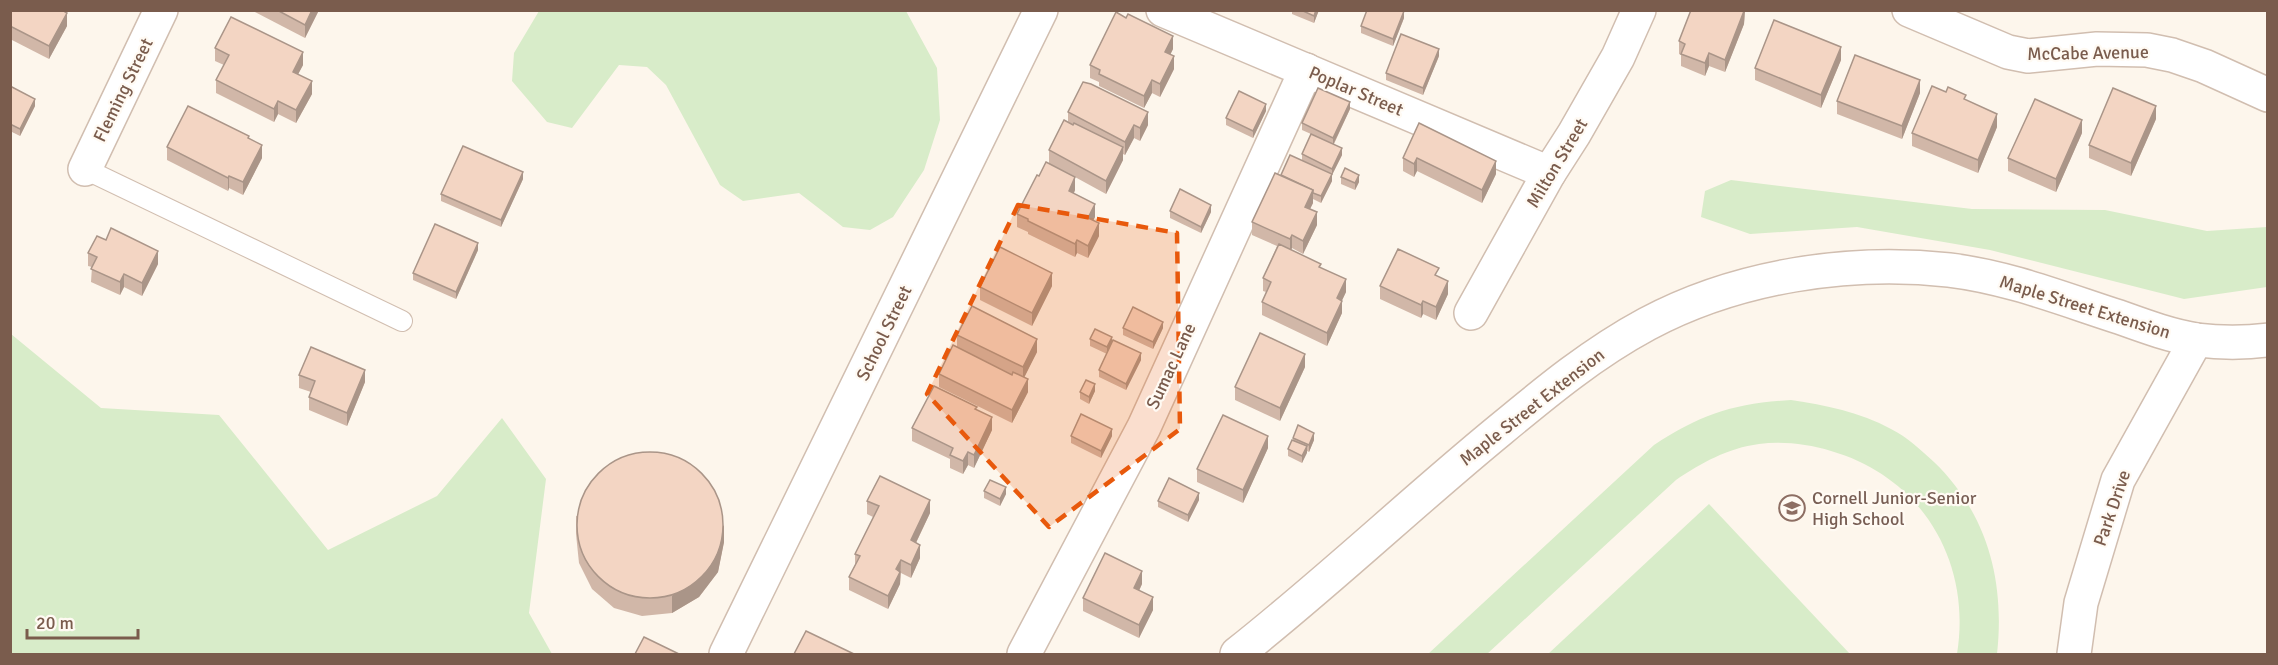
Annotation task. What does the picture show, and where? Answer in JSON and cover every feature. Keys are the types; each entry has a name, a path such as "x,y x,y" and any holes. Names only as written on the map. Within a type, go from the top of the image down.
{"street":[{"name":"Fleming Street","path":"85,169 161,10"},
{"name":"School Street","path":"726,654 1041,10"},
{"name":"Poplar Street","path":"1163,10 1549,172"},
{"name":"Milton Street","path":"1471,313 1549,172 1574,134 1618,57 1639,10"},
{"name":"McCabe Avenue","path":"1909,10 2008,52 2028,56 2097,50 2147,50 2172,55 2204,66 2268,95"},
{"name":"Sumac Lane","path":"1024,654 1144,427 1306,70"},
{"name":"Maple Street Extension","path":"1237,654 1478,448 1578,367 1649,323 1704,300 1778,279 1821,271 1911,267 1952,271 1994,279 2048,293 2155,330 2196,340 2241,343 2268,340"},
{"name":"Park Drive","path":"2074,654 2081,603 2118,480 2196,340"}],"lane":[{"path":"85,169 402,321"}],"highlighted area":[{"path":"1018,205 1177,233 1180,429 1049,527 927,394"}],"green space":[{"path":"539,11 906,11 937,68 940,120 924,170 893,217 870,230 843,227 799,193 743,201 720,185 666,85 647,67 619,65 572,128 547,122 512,81 514,53"},
{"path":"1731,180 1972,209 2105,210 2207,231 2267,227 2267,287 2184,299 1990,250 1857,227 1750,234 1701,217 1705,191"},
{"path":"11,334 101,408 219,415 328,550 437,496 502,418 546,479 529,613 552,654 11,654"},
{"path":"1791,400 1842,410 1891,429 1919,448 1953,482 1968,504 1989,550 1998,601 1997,654 1957,654 1960,620 1956,587 1948,556 1934,528 1915,502 1891,481 1863,463 1831,451 1777,443 1748,446 1726,453 1705,462 1676,480 1487,654 1428,654 1654,445 1687,425 1719,412 1753,404"},
{"path":"1709,504 1850,654 1548,654"}],"building":[{"path":"10,10 62,10 67,13 49,46 10,26"},
{"path":"277,10 312,10 305,25"},
{"path":"1301,10 1316,10 1314,16"},
{"path":"1367,10 1404,11 1393,39 1361,26"},
{"path":"1691,10 1744,11 1725,60 1709,53 1705,63 1681,54 1685,44 1679,41"},
{"path":"1116,12 1126,18 1128,14 1173,36 1165,52 1174,56 1160,84 1152,80 1144,96 1099,74 1100,70 1090,65"},
{"path":"231,17 303,52 293,72 312,81 296,110 278,101 274,109 216,80 229,55 215,48"},
{"path":"1774,20 1841,47 1821,95 1755,68"},
{"path":"1401,34 1439,49 1423,88 1386,73"},
{"path":"1855,55 1920,80 1902,126 1837,101"},
{"path":"1083,82 1148,112 1140,128 1134,125 1125,142 1068,112"},
{"path":"10,86 35,99 20,129 10,124"},
{"path":"1932,86 1946,92 1948,87 1966,95 1964,99 1997,114 1978,160 1912,133"},
{"path":"1318,88 1350,102 1333,138 1302,123"},
{"path":"2113,88 2156,106 2131,163 2089,145"},
{"path":"1239,91 1266,104 1253,131 1226,118"},
{"path":"2035,99 2082,120 2056,179 2008,158"},
{"path":"188,106 249,136 248,138 262,145 243,182 229,176 228,178 167,147"},
{"path":"1064,120 1123,147 1106,181 1049,150"},
{"path":"1419,123 1496,161 1482,190 1417,158 1414,164 1403,158"},
{"path":"1311,134 1342,148 1332,169 1302,154"},
{"path":"463,146 523,172 501,220 441,194"},
{"path":"1290,155 1332,174 1321,196 1281,175"},
{"path":"1046,162 1075,177 1069,191 1095,204 1088,218 1099,223 1088,246 1077,240 1075,244 1017,214"},
{"path":"1345,168 1359,175 1355,183 1341,177"},
{"path":"1275,173 1313,190 1305,207 1317,212 1303,241 1292,235 1290,239 1252,222"},
{"path":"1180,189 1211,205 1201,227 1170,211"},
{"path":"435,224 478,243 456,292 413,273"},
{"path":"111,228 158,251 142,283 124,274 120,282 91,269 97,257 88,253 97,236 106,240"},
{"path":"1279,244 1321,264 1319,267 1346,279 1337,298 1342,301 1327,333 1262,302 1271,282 1263,278"},
{"path":"1000,247 1052,273 1032,313 980,287"},
{"path":"1398,249 1439,268 1435,275 1448,281 1436,307 1423,301 1421,305 1380,286"},
{"path":"972,306 1037,339 1023,367 957,335"},
{"path":"1133,307 1163,322 1153,342 1123,328"},
{"path":"1095,329 1112,337 1107,347 1090,339"},
{"path":"1260,333 1305,354 1280,408 1235,387"},
{"path":"1113,340 1141,353 1126,384 1099,370"},
{"path":"953,345 1012,375 1013,372 1028,379 1012,410 939,374"},
{"path":"311,347 365,370 347,413 309,397 315,381 299,375"},
{"path":"1086,380 1095,384 1089,397 1080,392"},
{"path":"934,386 992,417 974,455 968,452 963,461 950,455 953,448 912,428"},
{"path":"1081,414 1112,429 1101,451 1071,436"},
{"path":"1223,415 1268,436 1243,490 1197,469"},
{"path":"1298,425 1314,433 1309,445 1293,438"},
{"path":"1292,440 1307,446 1302,456 1288,449"},
{"path":"650,452 678,457 702,473 718,497 723,525 718,553 702,577 678,593 650,598 622,593 598,577 582,553 577,525 582,497 598,473 622,457"},
{"path":"880,476 930,500 911,540 920,545 911,565 901,560 896,569 900,572 888,596 849,577 860,556 855,554 879,506 867,501"},
{"path":"1169,478 1199,493 1188,515 1158,501"},
{"path":"990,480 1006,487 1000,499 984,491"},
{"path":"1105,553 1142,571 1134,588 1153,597 1139,625 1083,598"},
{"path":"806,631 854,654 794,654"},
{"path":"644,637 679,654 635,654"}],"place":[{"name":"Cornell Junior-Senior High School","path":"1792,508"}]}
